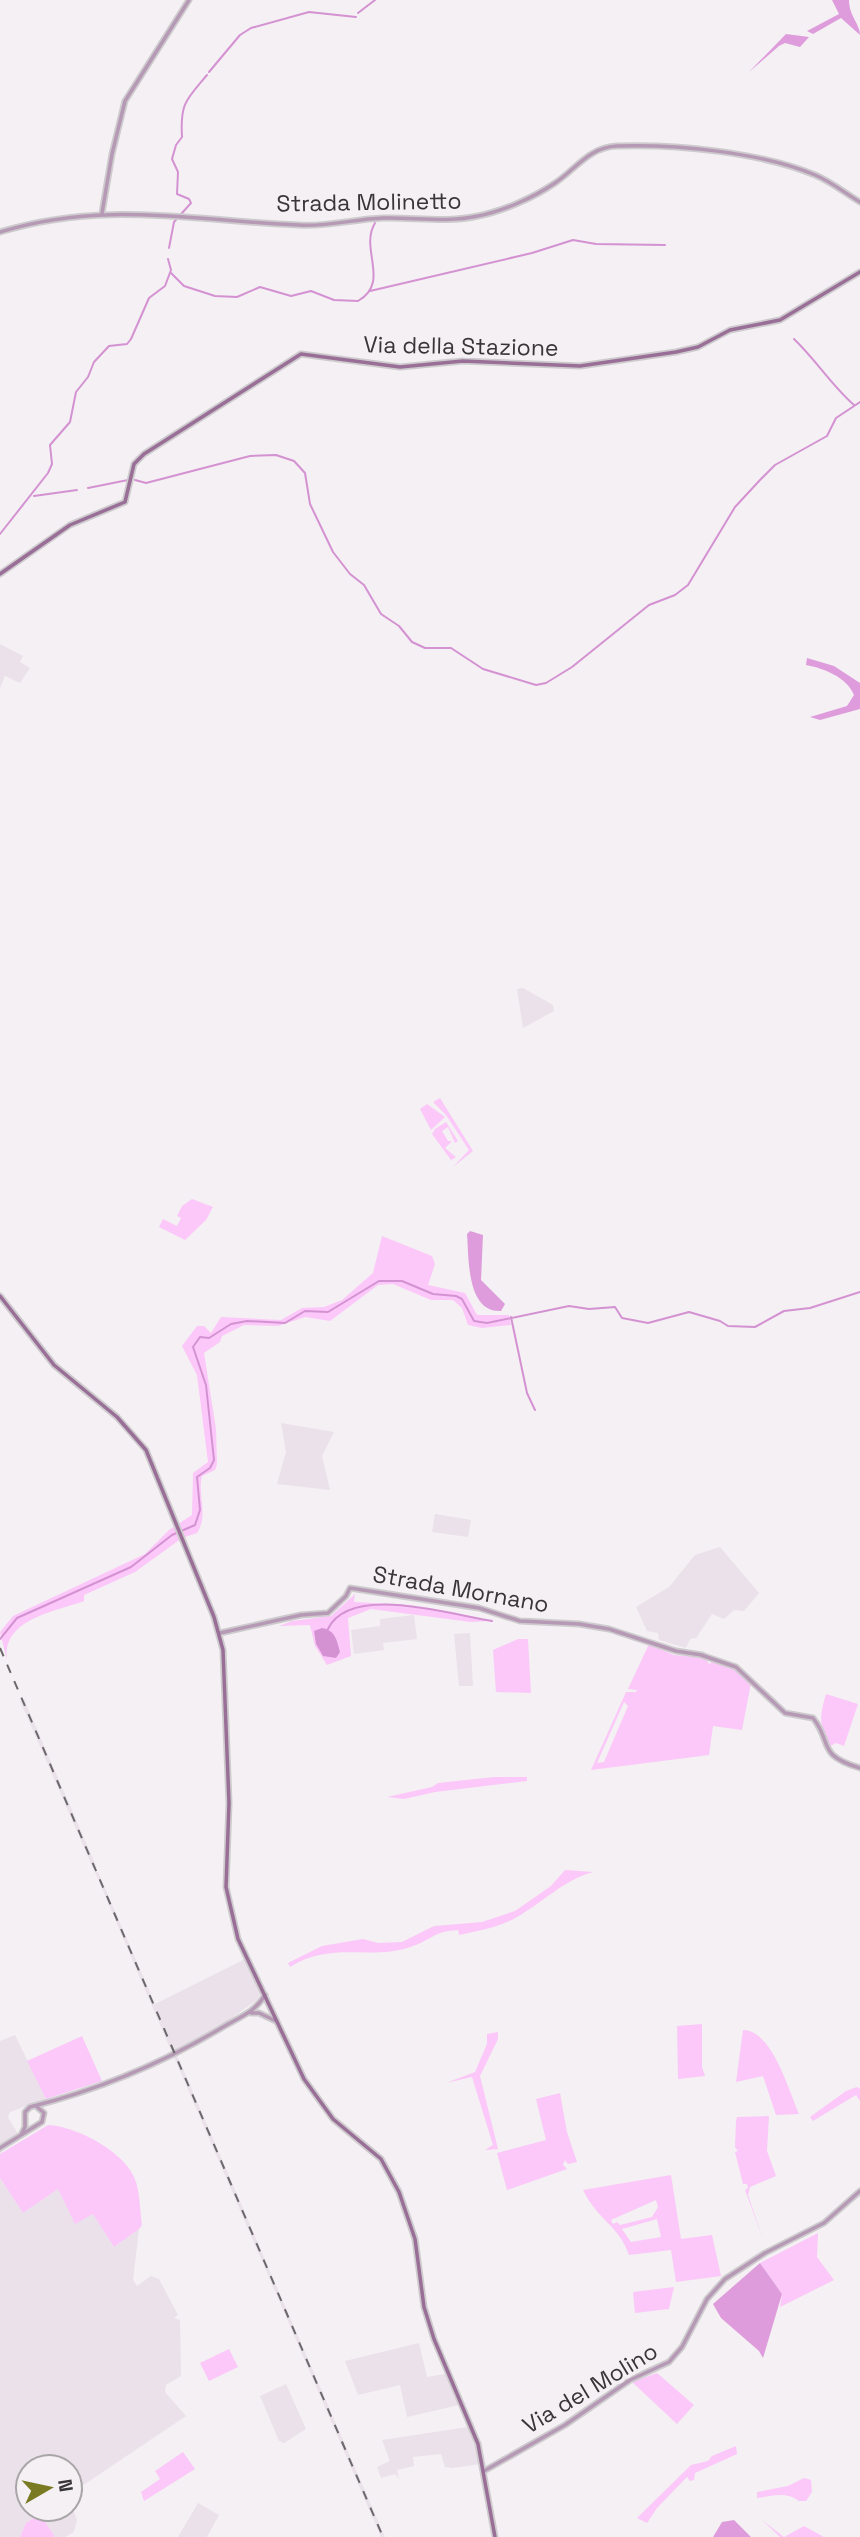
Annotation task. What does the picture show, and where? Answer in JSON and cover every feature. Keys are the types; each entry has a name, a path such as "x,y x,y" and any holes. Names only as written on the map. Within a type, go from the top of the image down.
{"main road":[{"name":"Via della Stazione","path":"0,574 70,525 125,502 134,464 144,454 301,354 400,367 463,361 580,366 676,352 698,347 730,330 780,320 860,272"},
{"path":"0,1296 54,1365 138,1439 183,1539 220,1633 226,1683 225,1753 229,1803 227,1896 238,1939 303,2079 320,2104 376,2154 394,2183 413,2233 424,2307 434,2339 478,2444 495,2537"}],"street":[{"path":"102,213 125,101 188,0"},
{"name":"Strada Molinetto","path":"0,232 29,223 102,213 172,215 300,226 374,218 470,218 535,194 557,182 590,154 615,146 687,148 747,157 815,174 860,202"},
{"name":"Strada Mornano","path":"220,1633 301,1615 328,1613 344,1599 350,1588 480,1608 520,1621 579,1624 609,1629 736,1667 785,1713 813,1718 824,1743 834,1757 860,1768"},
{"path":"22,2135 26,2122 25,2112 34,2106 123,2077 175,2054 249,2013 265,1995"},
{"path":"258,2006 270,2006"},
{"path":"259,2013 270,2006"},
{"path":"249,2013 259,2013 275,2021"},
{"path":"0,2148 44,2120 48,2101"},
{"path":"34,2106 44,2112"},
{"path":"26,2122 37,2126"},
{"name":"Via del Molino","path":"484,2470 565,2425 630,2380 669,2362 681,2347 707,2299 724,2279 765,2253 824,2222 860,2191"}],"shaded area":[{"path":"832,0 849,0 860,35 841,18 813,34 807,31 839,14"},
{"path":"786,34 809,37 800,47 785,43 779,46 749,72"},
{"path":"0,644 23,656 20,662 30,668 20,683 5,676 0,688"},
{"path":"807,658 834,666 860,683 860,709 820,720 810,717 847,706 854,695 840,678 820,668 806,665"},
{"path":"523,988 553,1005 554,1011 523,1028 517,989"},
{"path":"440,1098 473,1151 453,1167 469,1150 446,1115 433,1102"},
{"path":"427,1104 445,1117 431,1130 420,1109"},
{"path":"446,1122 458,1141 455,1143 448,1127 442,1131 448,1141 452,1141 445,1148 456,1157 451,1160 432,1134"},
{"path":"192,1199 213,1207 206,1220 185,1240 159,1227 163,1219 177,1226 181,1218 177,1216 182,1206"},
{"path":"470,1231 483,1235 481,1280 505,1304 501,1311 490,1309 481,1303 475,1293 468,1256 467,1234"},
{"path":"382,1236 432,1256 435,1264 428,1285 465,1293 477,1315 509,1315 511,1325 482,1328 468,1325 462,1308 453,1300 431,1300 393,1284 378,1285 330,1321 305,1317 278,1326 244,1325 222,1336 220,1342 204,1353 216,1429 217,1464 215,1470 202,1476 203,1512 197,1533 182,1538 135,1572 84,1595 84,1601 32,1619 21,1626 8,1646 7,1660 0,1632 13,1616 145,1554 169,1530 192,1515 193,1473 208,1462 197,1375 182,1346 197,1326 204,1326 211,1333 221,1317 281,1320 302,1308 324,1307 342,1300 373,1273"},
{"path":"281,1423 334,1432 322,1456 330,1490 277,1484 286,1452"},
{"path":"435,1514 471,1520 468,1537 432,1532"},
{"path":"720,1547 759,1593 744,1611 734,1610 724,1619 712,1614 696,1638 690,1639 686,1648 659,1640 658,1633 647,1631 636,1607 669,1587 695,1555"},
{"path":"355,1594 354,1602 408,1605 490,1621 471,1622 371,1609 348,1618 351,1656 327,1665 315,1646 310,1625 279,1626 292,1621 331,1616"},
{"path":"414,1615 417,1639 383,1643 384,1650 354,1654 351,1630 380,1626 380,1619"},
{"path":"322,1628 333,1633 340,1652 336,1658 323,1656 316,1644 314,1631"},
{"path":"470,1633 473,1686 459,1686 454,1634"},
{"path":"518,1639 528,1639 531,1693 496,1692 493,1650"},
{"path":"649,1644 674,1655 705,1658 709,1664 714,1661 734,1669 751,1683 742,1730 713,1726 709,1755 591,1770 626,1692 637,1690 628,1689","holes":["624,1702 628,1706 604,1762 597,1763"]},
{"path":"826,1694 858,1704 844,1746 836,1743 830,1746 823,1732 821,1714"},
{"path":"25,1699 97,1868 93,1868 20,1701"},
{"path":"494,1777 527,1777 527,1781 435,1792 404,1799 387,1797 432,1787 438,1783"},
{"path":"565,1870 593,1872 563,1886 527,1911 497,1926 459,1935 458,1930 443,1932 413,1946 397,1950 322,1955 290,1967 288,1963 322,1946 363,1939 378,1943 402,1942 434,1926 482,1922 515,1911 551,1886"},
{"path":"95,1872 98,1872 155,2004 245,1959 261,1990 258,1999 225,2023 172,2053"},
{"path":"702,2024 702,2067 705,2076 678,2079 677,2026"},
{"path":"743,2030 763,2040 771,2051 785,2077 799,2114 776,2115 763,2076 736,2082"},
{"path":"498,2032 498,2039 480,2076 498,2149 485,2150 493,2145 472,2077 446,2083 475,2072 487,2044 487,2034"},
{"path":"15,2035 46,2099 10,2112 8,2117 18,2134 0,2145 0,2041"},
{"path":"82,2036 102,2081 46,2099 27,2061"},
{"path":"177,2055 385,2537 381,2537 174,2057"},
{"path":"857,2087 860,2089 860,2101 856,2095 813,2121 810,2117 846,2091"},
{"path":"560,2093 567,2132 577,2162 568,2164 565,2160 563,2165 567,2169 507,2190 497,2153 546,2140 536,2099"},
{"path":"769,2116 767,2151 776,2176 750,2187 748,2195 763,2239 745,2190 748,2188 747,2184 743,2184 735,2152 738,2151 735,2147 736,2122 737,2117"},
{"path":"48,2125 72,2130 100,2143 112,2151 131,2171 136,2182 142,2225 114,2247 93,2214 75,2224 58,2189 23,2213 0,2178 0,2154"},
{"path":"671,2175 681,2239 712,2235 721,2276 676,2282 671,2250 629,2255 619,2236 595,2209 583,2190","holes":["656,2200 658,2207 652,2217 620,2225 617,2222 613,2224 611,2220","657,2219 661,2237 631,2242 622,2229"]},
{"path":"0,2178 23,2213 58,2189 75,2223 93,2213 114,2247 139,2229 133,2280 137,2286 151,2276 159,2279 178,2315 174,2318 180,2320 181,2376 166,2385 165,2392 186,2416 84,2485 84,2453 14,2453 14,2523 26,2523 20,2537 0,2537"},
{"path":"818,2233 817,2257 834,2280 780,2307 782,2294 760,2263"},
{"path":"760,2263 782,2294 763,2358 759,2351 721,2318 713,2304"},
{"path":"674,2287 669,2309 635,2313 633,2292"},
{"path":"419,2343 427,2377 445,2374 459,2405 407,2417 400,2385 358,2395 345,2361"},
{"path":"229,2349 238,2367 209,2381 200,2363"},
{"path":"657,2373 694,2405 677,2424 632,2382"},
{"path":"286,2384 306,2429 284,2443 279,2441 260,2396"},
{"path":"468,2427 481,2464 452,2468 445,2467 441,2454 413,2457 414,2466 397,2470 399,2479 395,2474 381,2478 377,2467 390,2461 382,2440"},
{"path":"736,2446 737,2454 695,2473 694,2480 690,2481 687,2477 657,2508 647,2523 637,2518 691,2465 708,2461 712,2456"},
{"path":"183,2452 195,2469 144,2501 141,2492 160,2479 155,2471"},
{"path":"804,2478 811,2480 812,2492 806,2501 784,2495 757,2498 757,2492 788,2486"},
{"path":"198,2503 219,2515 207,2537 178,2537"},
{"path":"734,2520 751,2537 713,2537 722,2522"},
{"path":"762,2520 784,2537 780,2537"},
{"path":"26,2523 46,2523 55,2537 20,2537"},
{"path":"45,2523 76,2523 74,2532 65,2537 55,2537"},
{"path":"804,2526 824,2537 784,2537"}],"waterway":[{"path":"358,13 375,0"},
{"path":"209,72 240,35 251,28 309,12 356,17"},
{"path":"169,248 174,222 191,203 189,199 177,194 178,172 172,159 176,145 182,137 183,109 207,75"},
{"path":"171,273 184,286 215,296 237,297 260,287 291,296 311,291 334,300 358,301 368,293 374,275 370,243 375,223"},
{"path":"370,291 532,253 573,240 596,244 665,245"},
{"path":"0,534 48,473 52,464 50,445 70,422 76,392 88,377 94,362 109,346 127,344 149,298 165,286 171,270 168,259"},
{"path":"794,339 854,405"},
{"path":"135,480 146,483 250,456 276,455 294,461 305,473 310,504 333,552 350,574 364,585 381,614 399,626 412,642 425,648 451,648 483,669 536,685 546,683 572,667 649,605 675,595 688,585 735,507 760,480 775,465 827,436 836,418 860,402"},
{"path":"88,488 128,480"},
{"path":"34,496 77,490"},
{"path":"0,1639 17,1618 131,1567 172,1535 195,1525 200,1510 197,1477 210,1468 214,1460 206,1385 193,1347 200,1337 209,1338 231,1324 247,1321 285,1323 305,1311 328,1312 379,1281 402,1281 433,1294 456,1296 462,1299 474,1321 487,1323 569,1306 589,1309 615,1307 622,1318 648,1323 689,1312 728,1326 755,1327 784,1311 810,1308 860,1292"},
{"path":"511,1317 527,1393 535,1410"},
{"path":"328,1629 340,1615 357,1608 379,1605 428,1609 492,1621"}],"railway":[{"path":"0,1648 383,2537"}]}
